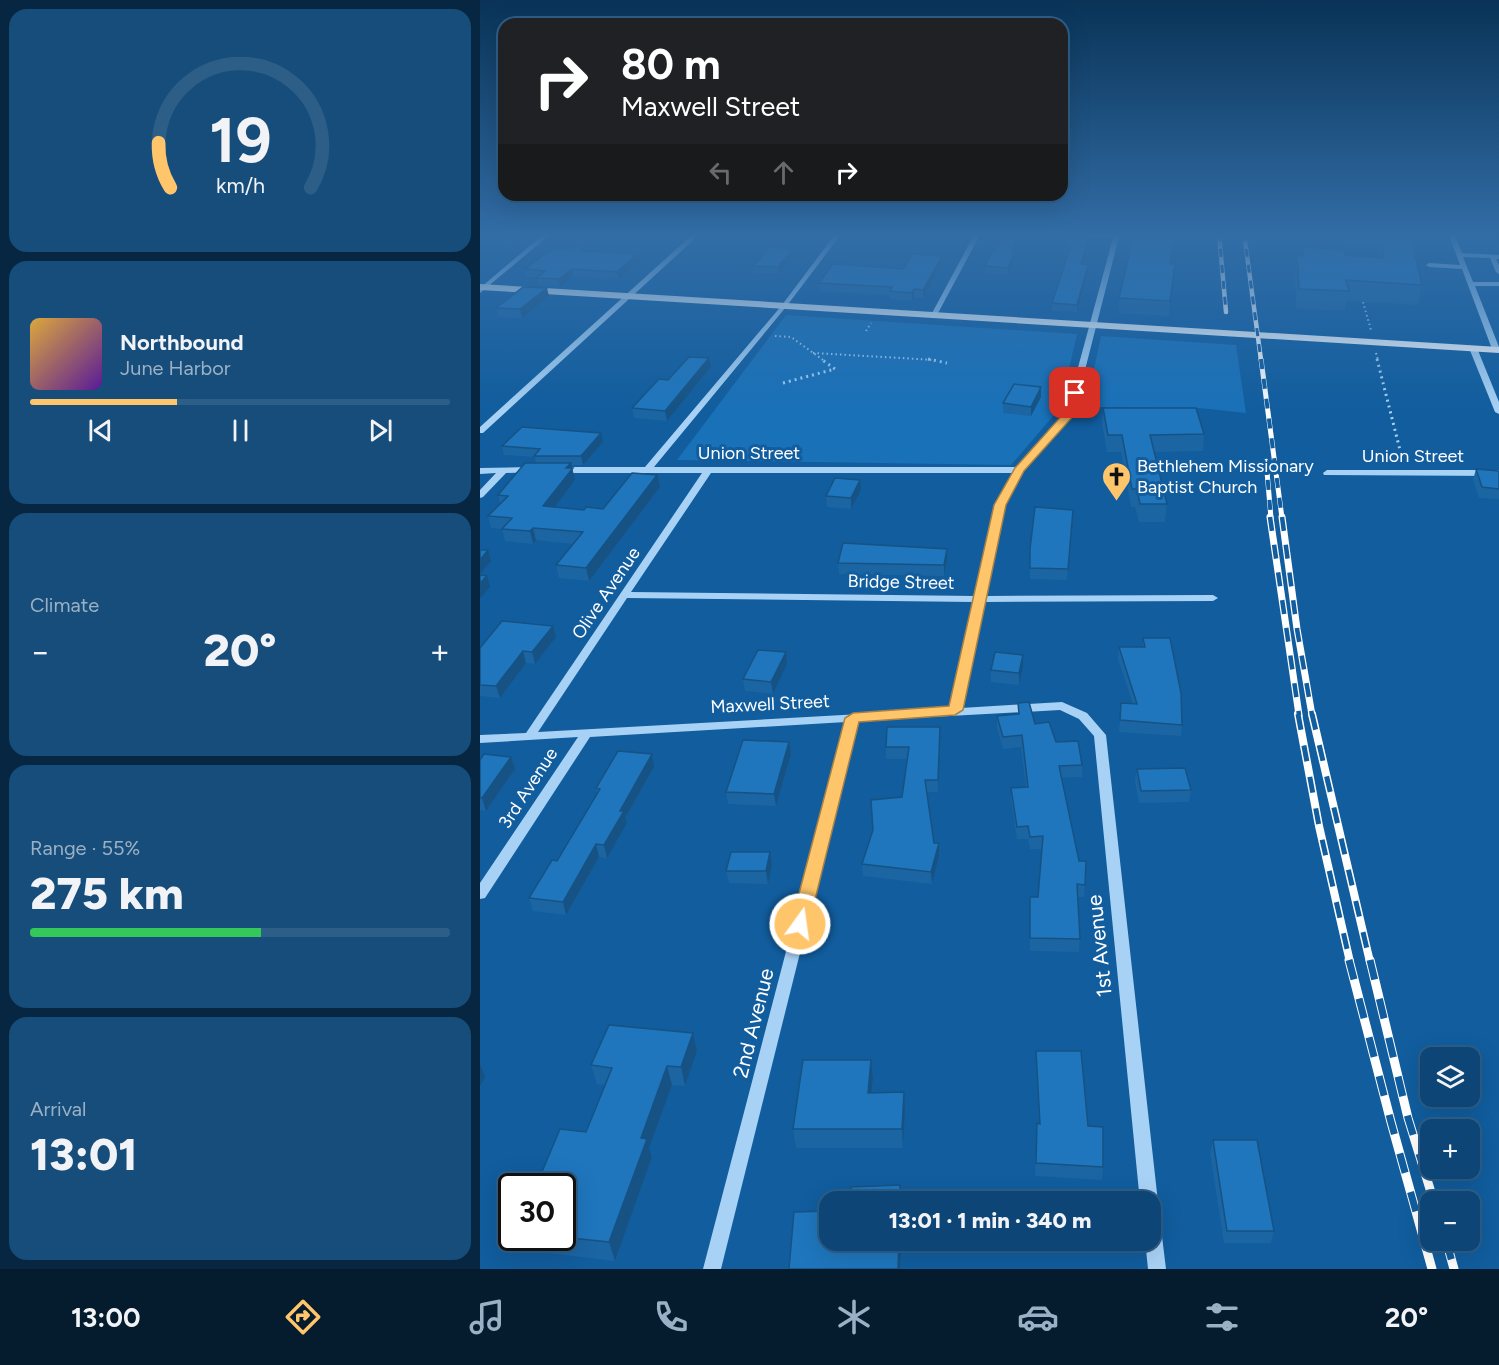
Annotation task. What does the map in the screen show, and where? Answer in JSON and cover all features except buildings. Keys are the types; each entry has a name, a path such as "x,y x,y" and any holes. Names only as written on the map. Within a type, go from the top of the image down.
{"main road":[{"path":"550,292 1497,350"}],"street":[{"path":"480,431 635,292"},
{"path":"648,469 795,292"},
{"path":"933,315 946,292"},
{"path":"955,710 1000,505 1019,470 1070,413 1101,292"},
{"path":"1474,292 1497,350"},
{"path":"1473,348 1499,412"},
{"name":"Olive Avenue","path":"530,735 709,469"},
{"name":"Union Street","path":"480,471 1019,470"},
{"path":"480,495 503,471"},
{"name":"Union Street","path":"1327,473 1499,473"},
{"name":"Bridge Street","path":"624,595 980,599 1214,598"},
{"name":"Maxwell Street","path":"480,739 955,710 1062,706"},
{"name":"1st Avenue","path":"1062,706 1083,717 1100,735 1148,1191"},
{"name":"2nd Avenue","path":"712,1269 853,718"},
{"name":"3rd Avenue","path":"480,894 587,732"},
{"path":"1154,1251 1156,1269"}],"path":[{"path":"1363,302 1371,333"},
{"path":"759,335 791,338 835,369 783,383"},
{"path":"1376,352 1401,454"},
{"path":"813,353 931,359 947,363"}],"shaded area":[{"path":"786,315 1077,334 1060,408 1011,465 677,460"},
{"path":"1101,336 1236,345 1246,413 1199,408 1086,407"}],"railway":[{"path":"1224,292 1226,312"},
{"path":"1252,292 1261,360"},
{"path":"1261,359 1282,518"},
{"path":"1266,460 1271,518"},
{"path":"1270,517 1299,715"},
{"path":"1282,517 1297,629 1312,715"},
{"path":"1298,714 1319,826 1350,962"},
{"path":"1312,714 1370,962"},
{"path":"1349,960 1432,1269"},
{"path":"1370,960 1408,1118 1431,1191"},
{"path":"1449,1251 1454,1269"}],"place":[{"name":"Bethlehem Missionary Baptist Church","path":"1116,502"}],"route":[{"path":"800,924 853,718 955,710 1000,505 1019,470 1070,413 1075,393"}]}
